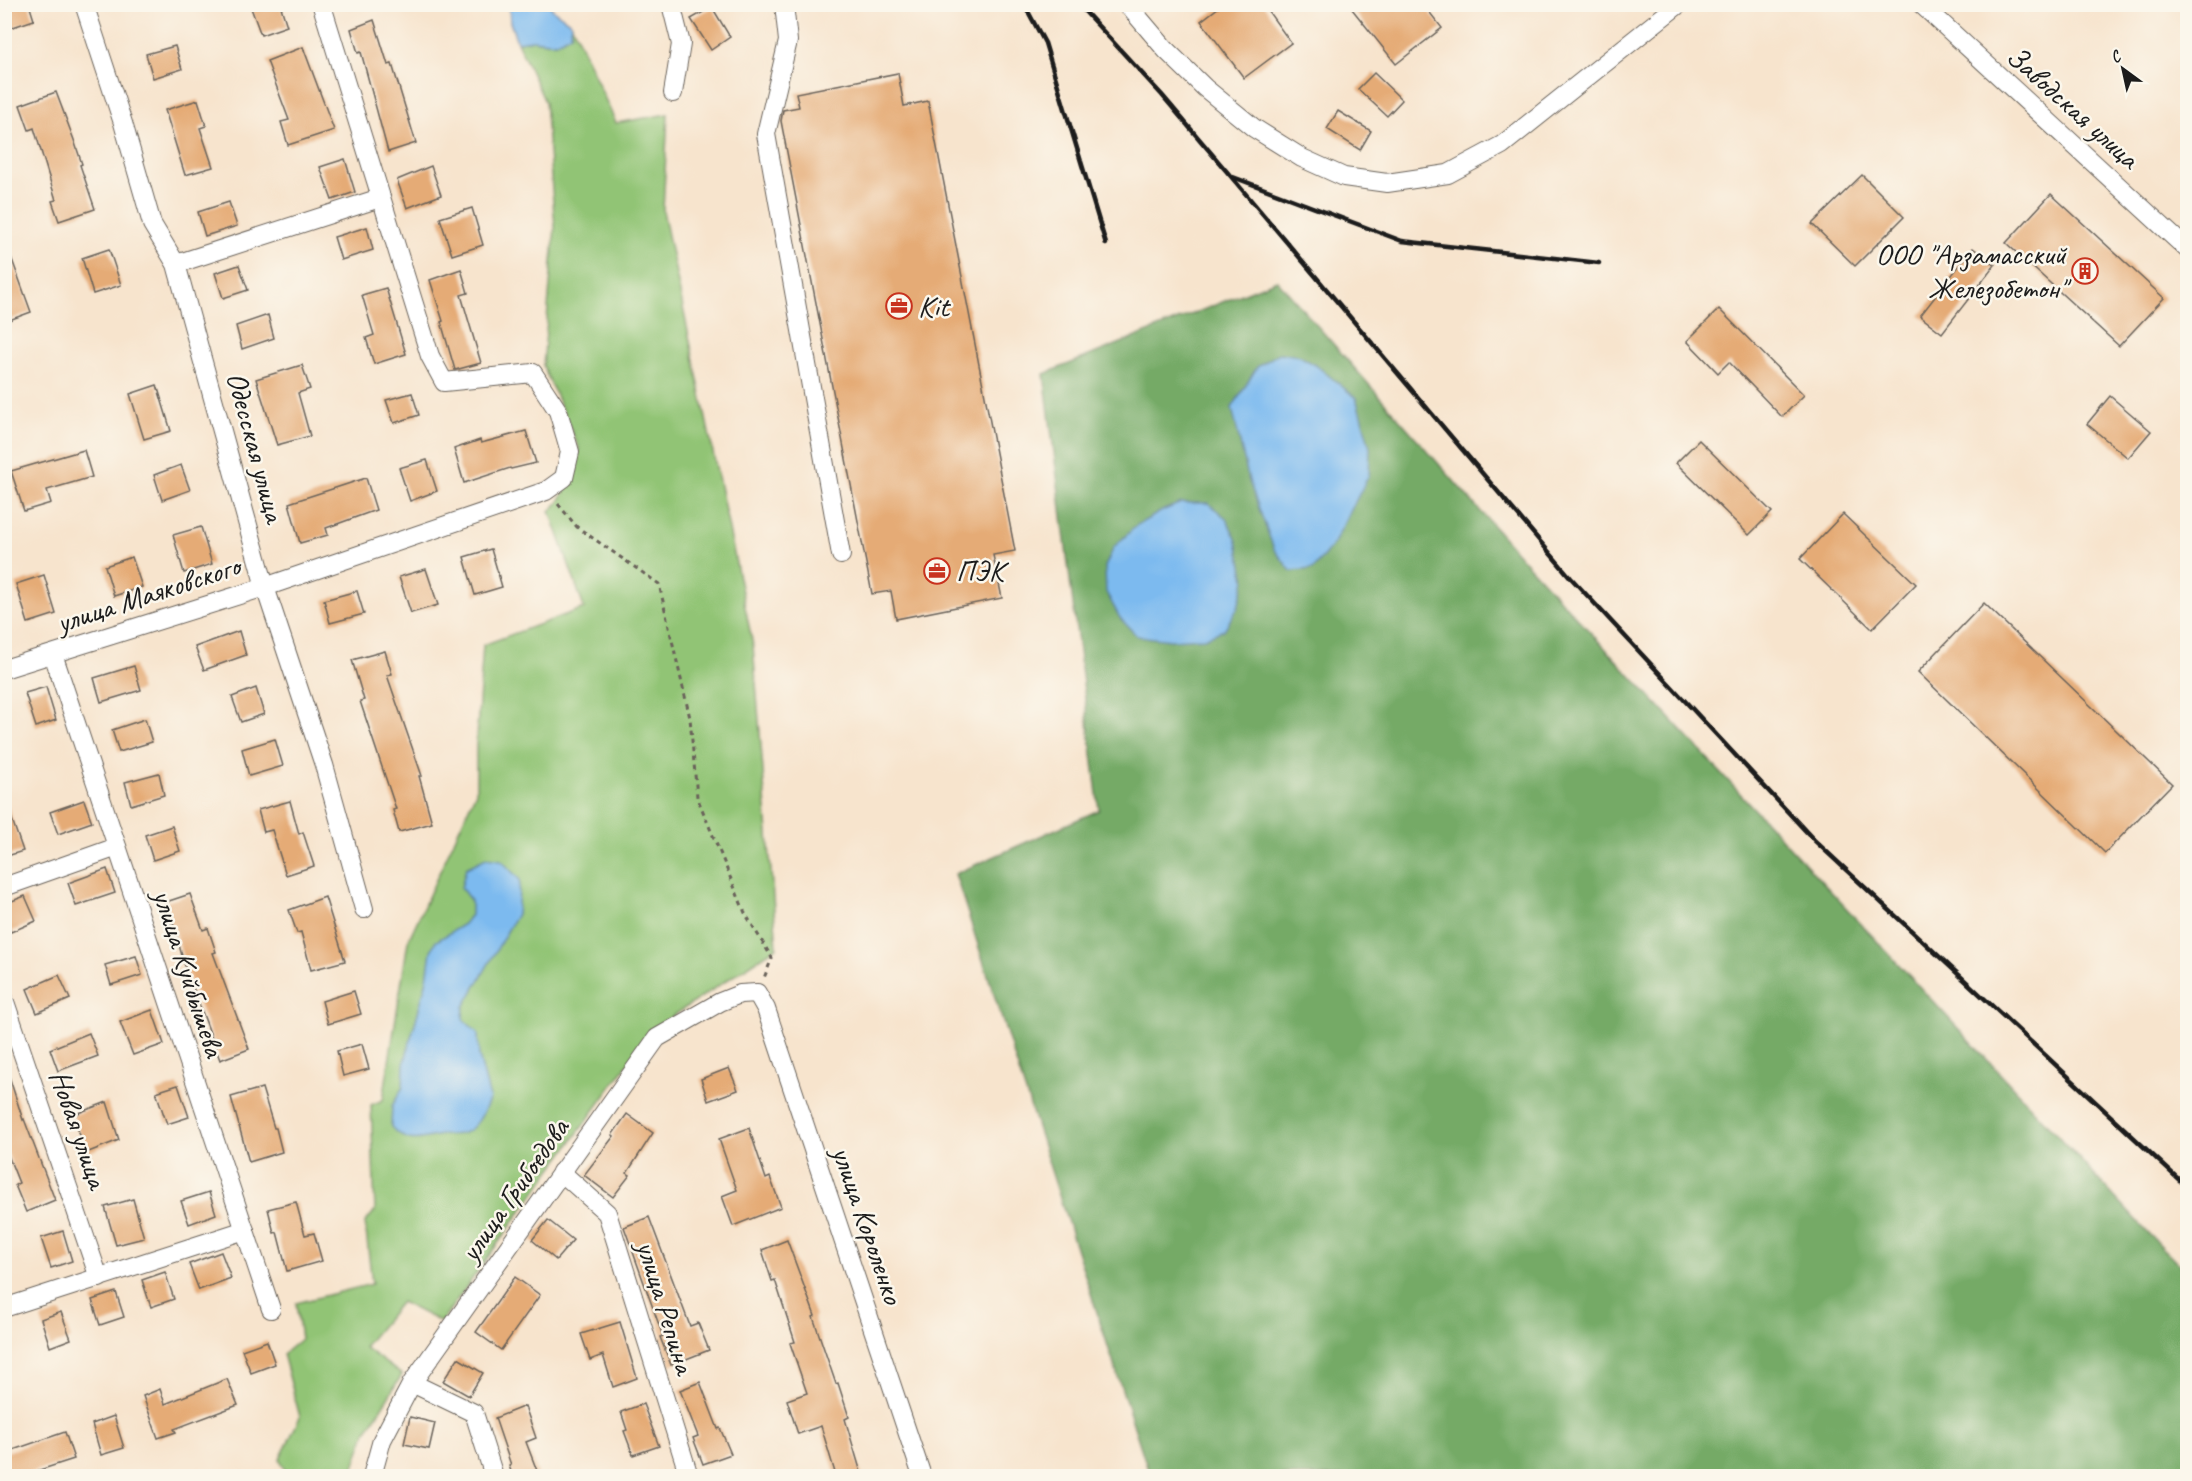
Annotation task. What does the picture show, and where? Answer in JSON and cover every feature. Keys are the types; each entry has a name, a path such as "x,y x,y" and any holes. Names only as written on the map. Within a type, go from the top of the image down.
{"street":[{"name":"Одесская улица","path":"84,4 123,123 152,224 176,264 265,587 324,765 364,909"},
{"path":"671,4 681,44 673,93"},
{"path":"784,4 788,41 766,134 842,555"},
{"path":"1127,4 1166,50 1204,88 1254,128 1302,158 1344,177 1387,183 1448,174 1502,145 1679,4"},
{"name":"Заводская улица","path":"1921,4 2187,250"},
{"path":"323,5 430,356 444,382 533,372 558,411 570,452 564,478 546,491"},
{"path":"176,264 380,198"},
{"name":"улица Маяковского","path":"4,669 265,587 546,491"},
{"name":"улица Куйбышева","path":"53,654 271,1309"},
{"path":"4,887 117,847"},
{"name":"улица Грибоедова","path":"372,1476 382,1440 412,1383 657,1038 720,1002 740,994 757,993"},
{"name":"улица Короленко","path":"757,993 769,1020 922,1476"},
{"name":"Новая улица","path":"4,999 99,1278"},
{"name":"улица Репина","path":"561,1172 607,1213 689,1476"},
{"path":"4,1308 245,1230"},
{"path":"412,1383 474,1413 494,1476"}],"path":[{"path":"546,491 577,527 659,584 690,718 697,797 745,914 772,958 757,993"}],"green space":[{"path":"571,23 616,123 668,114 663,211 753,645 777,947 653,1029 441,1322 401,1302 364,1347 402,1375 366,1432 351,1476 288,1476 280,1459 300,1417 283,1354 301,1339 296,1303 372,1284 365,1222 375,1211 371,1105 383,1100 408,941 476,792 476,744 483,645 584,608 550,511 558,503 573,477 579,448 543,366 555,227 545,102 517,42 533,40 556,43 571,34"},
{"path":"1277,280 1527,564 2162,1248 2187,1272 2187,1476 1150,1476 955,874 1099,810 1044,374"}],"water":[{"path":"509,5 550,5 553,10 571,23 571,34 556,43 533,40 517,42 510,22"},
{"path":"1279,353 1300,356 1317,366 1356,398 1370,447 1369,475 1334,543 1313,569 1291,571 1274,549 1249,481 1232,408 1257,367"},
{"path":"1181,503 1208,503 1226,518 1237,541 1245,580 1238,607 1224,630 1204,638 1171,640 1137,636 1120,618 1106,592 1105,567 1114,547 1137,525"},
{"path":"486,858 501,860 520,880 517,914 464,1007 463,1019 478,1033 479,1056 490,1098 478,1122 466,1132 410,1139 391,1127 392,1106 403,1087 404,1064 427,979 431,951 435,942 464,924 471,915 471,901 461,888 466,868"}],"building":[{"path":"4,4 29,4 34,20 4,30"},
{"path":"262,4 280,4 287,26 261,35 251,8"},
{"path":"1223,4 1263,4 1291,43 1244,78 1201,21"},
{"path":"1348,4 1423,4 1442,28 1396,64"},
{"path":"712,7 730,37 711,50 691,19"},
{"path":"374,20 388,65 392,64 416,143 388,152 361,52 358,53 351,29"},
{"path":"175,46 182,69 153,78 146,54"},
{"path":"303,47 334,130 288,145 281,122 289,120 267,61"},
{"path":"898,73 904,106 928,101 1015,551 993,555 1002,598 896,619 891,591 872,594 781,121 783,110 799,107 796,93"},
{"path":"1374,73 1402,100 1387,116 1358,89"},
{"path":"56,92 82,164 80,165 95,209 59,221 52,201 56,200 34,128 29,130 20,105"},
{"path":"198,100 206,126 200,128 213,167 185,175 165,110"},
{"path":"1338,111 1371,131 1360,150 1327,129"},
{"path":"345,159 355,192 332,200 320,167"},
{"path":"431,166 441,195 407,208 397,180"},
{"path":"1862,175 1904,217 1855,266 1812,224"},
{"name":"ООО \"Арзамасский Железобетон\"","path":"2051,194 2164,298 2119,346 2006,243"},
{"path":"229,202 237,226 205,236 198,212"},
{"path":"472,208 483,245 452,255 440,218"},
{"path":"367,227 373,250 341,260 334,237"},
{"path":"4,243 6,243 31,312 4,322"},
{"path":"1973,248 1995,265 1942,333 1920,316"},
{"path":"109,249 121,285 93,294 82,258"},
{"path":"239,265 248,290 223,298 215,273"},
{"path":"461,269 468,293 461,295 481,363 455,370 430,280"},
{"path":"386,288 406,354 374,364 366,338 374,335 362,295"},
{"path":"1719,309 1804,395 1782,417 1729,362 1718,373 1687,341"},
{"path":"268,315 274,338 242,349 236,326"},
{"path":"302,365 310,389 298,393 310,436 277,445 256,379"},
{"path":"157,385 171,431 144,439 130,394"},
{"path":"412,393 419,415 394,423 386,400"},
{"path":"2110,396 2151,431 2128,458 2087,424"},
{"path":"526,431 536,463 510,468 464,483 454,449 480,440 481,443"},
{"path":"1699,440 1772,512 1749,535 1676,463"},
{"path":"84,450 92,477 47,490 51,503 24,511 11,471"},
{"path":"427,460 437,491 410,501 399,468"},
{"path":"181,465 190,490 162,500 154,475"},
{"path":"366,478 376,510 326,528 328,535 300,543 289,503"},
{"path":"1843,514 1916,584 1872,629 1800,559"},
{"path":"201,527 212,564 184,573 173,535"},
{"path":"491,549 502,587 475,595 464,557"},
{"path":"132,557 142,587 114,596 105,566"},
{"path":"426,569 438,605 411,613 399,577"},
{"path":"44,575 56,614 28,623 16,584"},
{"path":"357,591 364,614 330,623 324,600"},
{"path":"1984,603 2172,784 2105,853 1918,672"},
{"path":"239,631 246,655 204,670 195,647"},
{"path":"385,651 392,674 387,675 422,776 419,776 432,823 399,832 393,810 396,809 360,701 364,700 352,660"},
{"path":"134,666 141,690 101,702 94,678"},
{"path":"46,687 56,720 36,727 25,693"},
{"path":"256,688 264,714 241,722 232,697"},
{"path":"145,719 152,742 119,752 112,730"},
{"path":"275,739 283,766 249,776 242,749"},
{"path":"159,773 164,795 131,805 125,782"},
{"path":"84,800 92,822 58,834 50,812"},
{"path":"290,801 299,834 303,832 314,866 286,875 272,830 264,832 258,810"},
{"path":"4,805 7,805 23,851 4,857"},
{"path":"172,826 180,851 153,860 145,835"},
{"path":"107,869 115,893 76,906 68,883"},
{"path":"190,894 203,930 208,928 216,952 213,953 249,1049 220,1060 184,963 173,923 170,924 163,903"},
{"path":"25,896 36,921 11,932 4,917 4,904"},
{"path":"325,897 345,961 311,970 301,932 297,933 289,910"},
{"path":"136,956 142,975 111,985 105,965"},
{"path":"59,975 70,999 37,1013 27,989"},
{"path":"354,991 361,1014 328,1024 322,1001"},
{"path":"152,1010 164,1044 133,1055 120,1022"},
{"path":"89,1033 98,1056 58,1071 50,1049"},
{"path":"362,1044 369,1069 343,1076 337,1051"},
{"path":"729,1068 738,1090 708,1101 701,1079"},
{"path":"4,1073 8,1073 23,1120 55,1200 26,1212 15,1185 19,1183 4,1145"},
{"path":"178,1085 189,1117 167,1124 156,1092"},
{"path":"262,1088 282,1152 249,1162 231,1097"},
{"path":"107,1102 119,1140 86,1153 73,1115"},
{"path":"627,1114 653,1133 627,1173 630,1175 613,1197 584,1175 614,1136 612,1135"},
{"path":"749,1128 766,1179 770,1177 781,1207 733,1226 722,1196 737,1190 719,1139"},
{"path":"209,1192 216,1214 189,1224 181,1201"},
{"path":"133,1199 144,1238 116,1245 105,1207"},
{"path":"296,1202 305,1235 314,1233 322,1261 287,1271 277,1232 274,1233 268,1209"},
{"path":"649,1217 690,1326 698,1323 709,1350 671,1365 624,1227"},
{"path":"548,1220 573,1240 556,1260 532,1240"},
{"path":"63,1231 72,1261 51,1268 41,1238"},
{"path":"787,1240 849,1417 845,1419 862,1476 836,1476 821,1426 798,1434 787,1400 807,1393 790,1343 795,1342 775,1280 772,1281 762,1250"},
{"path":"221,1252 231,1278 199,1290 189,1264"},
{"path":"165,1272 174,1299 151,1307 142,1280"},
{"path":"515,1277 540,1295 501,1350 476,1332"},
{"path":"116,1292 124,1317 100,1325 92,1300"},
{"path":"61,1312 71,1339 50,1347 41,1319"},
{"path":"620,1322 637,1378 613,1387 603,1355 590,1360 581,1334"},
{"path":"267,1341 275,1364 251,1373 242,1350"},
{"path":"458,1358 483,1373 469,1396 443,1381"},
{"path":"227,1379 238,1405 174,1429 176,1432 158,1438 143,1396 160,1389 165,1404"},
{"path":"700,1382 718,1429 720,1428 731,1454 703,1464 693,1438 698,1436 680,1390"},
{"path":"643,1404 659,1446 633,1455 624,1431 627,1430 621,1412"},
{"path":"525,1406 536,1438 526,1442 539,1476 513,1476 495,1418"},
{"path":"114,1416 124,1448 101,1455 92,1424"},
{"path":"410,1417 435,1423 429,1449 404,1444"},
{"path":"65,1432 74,1459 21,1476 4,1476 4,1453"}],"railway":[{"path":"1024,4 1045,43 1106,244"},
{"path":"1078,4 1162,95 1571,578 1814,840 2188,1188"},
{"path":"1233,177 1402,241 1599,263"}],"place":[{"name":"ООО \"Арзамасский Железобетон\"","path":"2085,271"},
{"name":"Kit","path":"899,306"},
{"name":"ПЭК","path":"937,571"}]}
